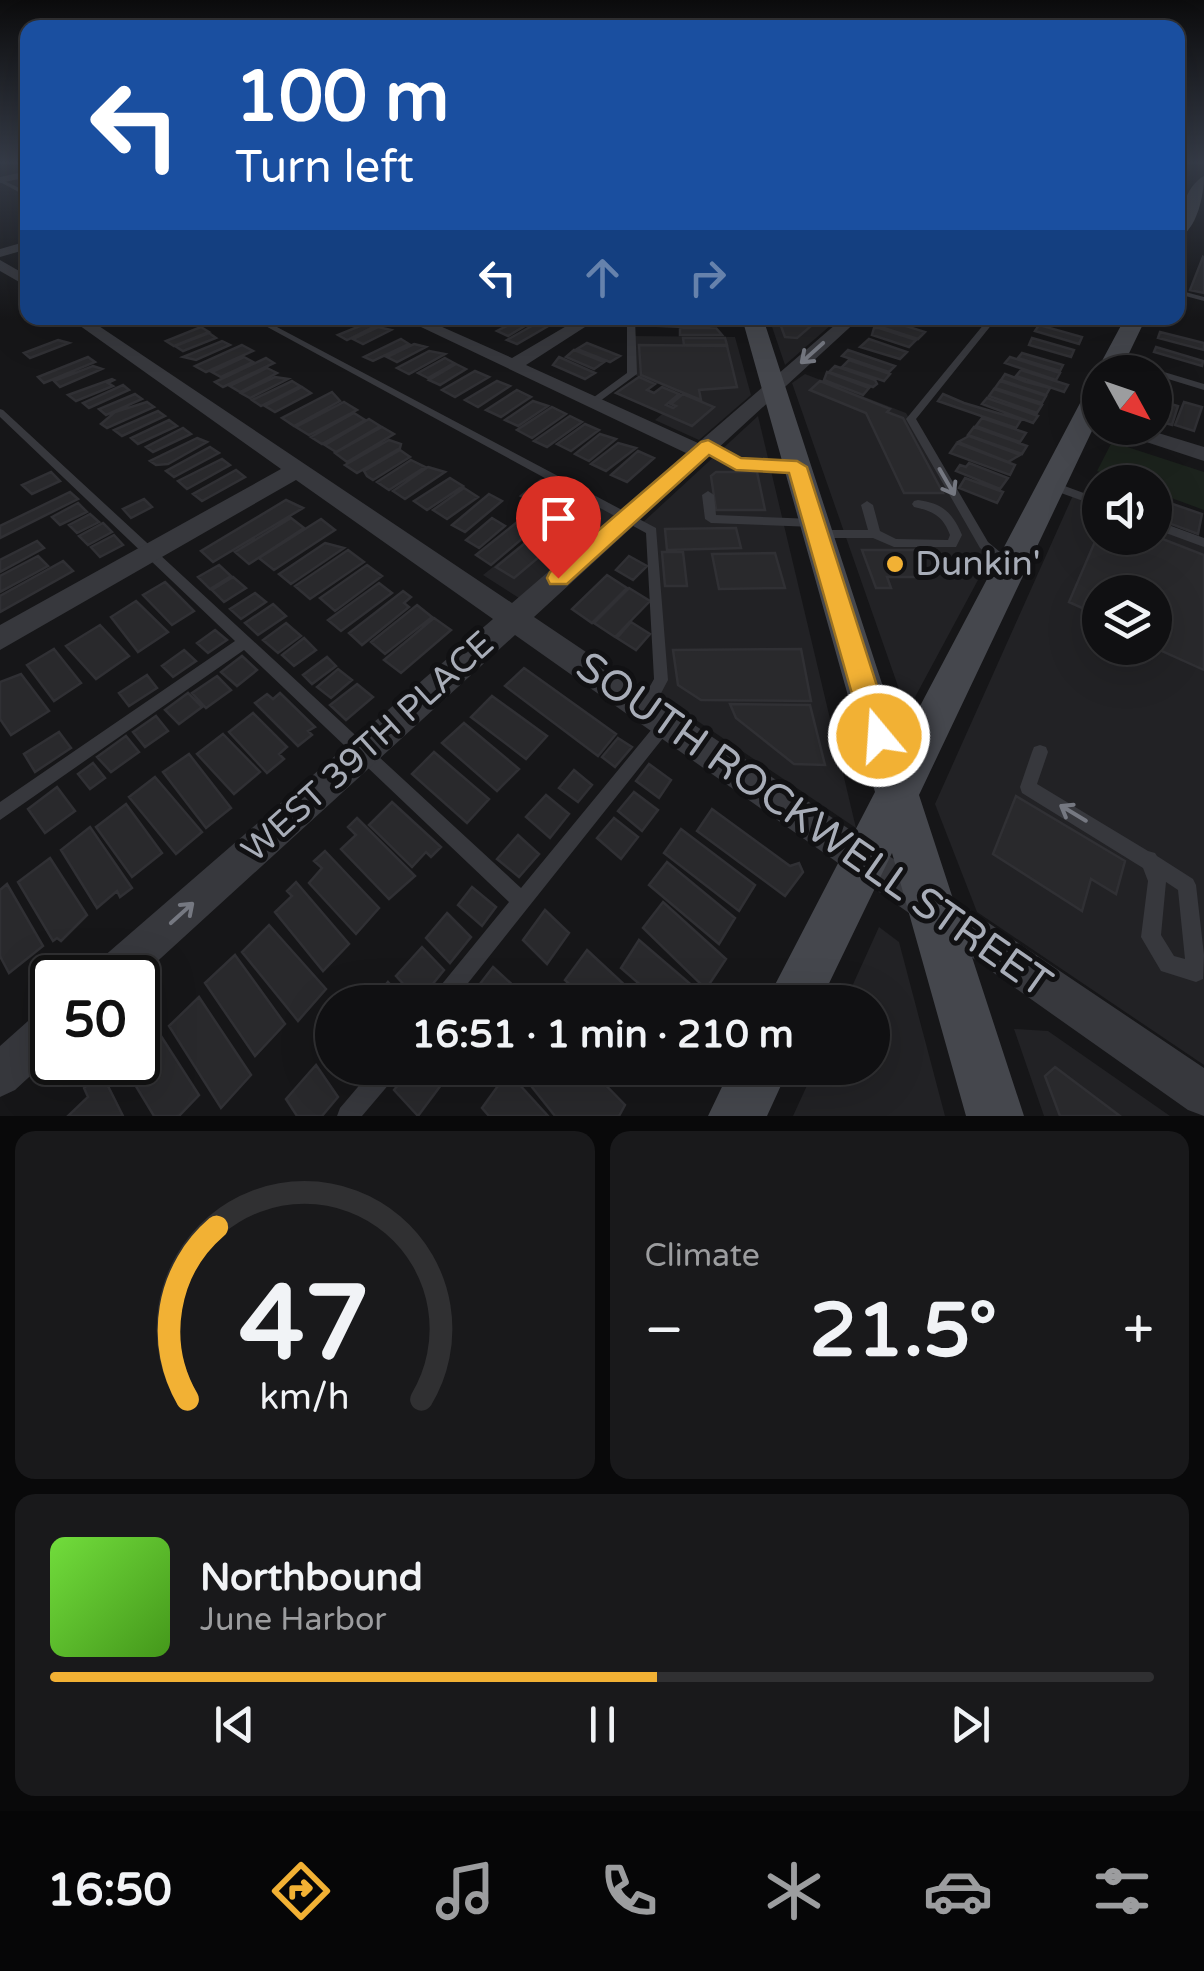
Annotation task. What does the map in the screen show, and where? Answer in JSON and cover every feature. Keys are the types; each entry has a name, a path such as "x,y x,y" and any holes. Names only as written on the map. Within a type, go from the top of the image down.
{"main road":[{"path":"754,325 995,1116"},
{"path":"1118,355 1132,325"},
{"path":"802,985 1082,428"},
{"path":"737,1116 752,1085"}],"street":[{"name":"SOUTH ROCKWELL STREET","path":"98,325 298,470 1204,1094"},
{"path":"425,325 704,449"},
{"path":"513,365 579,325"},
{"name":"WEST 39TH PLACE","path":"135,955 844,325"},
{"path":"1172,444 1204,454"},
{"path":"0,639 298,470"},
{"path":"0,1075 30,1048"}],"lane":[{"path":"268,325 652,531 661,680 655,716 522,902 454,985"},
{"path":"593,402 632,374 631,325"},
{"path":"987,325 911,420 984,544 1010,567"},
{"path":"1172,388 1204,387"},
{"path":"0,412 522,902"},
{"path":"704,449 741,469"},
{"path":"725,472 797,467"},
{"path":"1051,485 1082,496"},
{"path":"708,495 705,519 751,515"},
{"path":"731,510 815,528 875,534 894,544 952,544 956,535 950,520 934,505 918,504"},
{"path":"867,505 875,534"},
{"path":"1172,531 1204,543"},
{"path":"0,812 245,642"},
{"path":"1040,752 1028,787 1150,859 1187,885 1196,972 1168,964 1152,937 1157,881 1150,859"},
{"path":"348,1116 374,1085"}],"shaded area":[{"path":"771,325 831,325 785,365"},
{"path":"631,336 735,337 751,395 699,440 655,420 686,394 632,374"},
{"path":"805,374 906,413 984,544 993,552 907,712 792,383"},
{"path":"758,416 856,828 656,693 652,532 640,525"},
{"path":"1110,445 1121,445 1204,472 1204,510 1172,498 1172,465 1100,465"},
{"path":"1074,493 1082,496 1082,555 1172,555 1172,531 1204,543 1204,1065 977,912 935,804"},
{"path":"583,495 617,513 519,598 483,575"},
{"path":"879,927 899,942 945,1116 793,1116 807,1085 890,1085 890,985 853,985"},
{"path":"1014,1029 1048,1031 1170,1116 1044,1116"}],"building":[{"path":"1204,258 1204,293 1190,290"},
{"path":"362,325 377,325 347,340 338,335"},
{"path":"509,325 527,325 508,336 497,331"},
{"path":"534,325 550,325 517,344 507,340"},
{"path":"640,325 716,325 684,327"},
{"path":"781,325 812,325 797,338 785,337"},
{"path":"903,325 925,332 918,339 881,327"},
{"path":"1039,325 1082,337 1079,344 1035,331"},
{"path":"201,327 209,332 174,346 166,341"},
{"path":"378,327 391,330 363,344 353,339"},
{"path":"680,328 716,328 722,335 680,335"},
{"path":"874,328 916,340 909,347 872,335"},
{"path":"1160,332 1204,343 1204,350 1158,338"},
{"path":"209,333 216,338 183,351 175,346"},
{"path":"683,338 725,338 727,345 684,345"},
{"path":"1032,338 1074,350 1071,357 1029,345"},
{"path":"401,339 409,344 373,361 364,357"},
{"path":"869,339 907,352 900,359 860,347"},
{"path":"58,340 69,343 30,358 24,353"},
{"path":"222,341 230,345 196,360 183,357"},
{"path":"587,343 620,356 610,362 577,349"},
{"path":"414,344 426,347 397,362 387,357"},
{"path":"242,345 253,351 206,372 195,366"},
{"path":"639,345 727,346 737,387 699,390 701,400 641,375"},
{"path":"1156,347 1203,361 1202,366 1172,355 1154,352"},
{"path":"574,350 604,362 594,369 566,357"},
{"path":"848,350 895,366 889,372 842,356"},
{"path":"429,351 445,354 409,374 397,368"},
{"path":"1022,353 1063,365 1060,371 1018,358"},
{"path":"88,357 95,362 44,383 38,377"},
{"path":"244,357 253,362 221,377 212,372"},
{"path":"559,357 595,373 585,379 553,365"},
{"path":"1010,357 1060,373 1056,380 1005,363"},
{"path":"266,358 274,363 223,387 215,382"},
{"path":"445,358 454,363 428,378 418,373"},
{"path":"849,360 890,374 884,381 842,367"},
{"path":"456,364 466,369 440,385 429,380"},
{"path":"93,366 102,369 60,387 54,381"},
{"path":"835,366 877,384 873,387 829,372"},
{"path":"267,368 277,373 240,392 230,386"},
{"path":"1021,370 1068,385 1064,392 1016,376"},
{"path":"475,371 489,377 455,397 442,390"},
{"path":"827,372 869,388 863,395 824,380"},
{"path":"1005,374 1050,388 1046,395 1001,380"},
{"path":"275,377 288,379 250,398 241,393"},
{"path":"639,377 655,384 647,390 654,393 662,387 679,394 666,405 673,408 676,406 671,404 683,394 714,407 692,426 616,393"},
{"path":"112,379 108,383 113,386 76,401 68,395"},
{"path":"292,381 300,386 261,406 252,400"},
{"path":"497,381 510,386 478,407 465,400"},
{"path":"820,381 903,418 943,493 904,493 866,413 810,390"},
{"path":"1000,381 1046,396 1042,403 995,388"},
{"path":"123,385 129,390 89,408 83,403"},
{"path":"302,387 311,393 275,412 265,406"},
{"path":"994,389 1042,405 1037,413 989,396"},
{"path":"517,390 531,397 501,417 486,410"},
{"path":"332,392 340,401 294,426 282,418"},
{"path":"135,394 142,399 106,415 99,409"},
{"path":"943,394 1021,420 1016,428 938,401"},
{"path":"987,398 1038,416 1033,423 982,404"},
{"path":"533,401 548,406 518,426 505,420"},
{"path":"147,402 154,407 107,428 101,424 115,412"},
{"path":"344,402 357,410 309,435 296,427"},
{"path":"1184,402 1202,407 1194,431 1175,425"},
{"path":"552,407 566,414 532,438 517,430"},
{"path":"158,411 165,416 122,436 114,430"},
{"path":"354,413 365,420 322,444 311,437"},
{"path":"570,416 582,422 547,447 534,441"},
{"path":"982,418 1026,433 1020,442 976,426"},
{"path":"369,419 380,426 336,452 325,445"},
{"path":"169,420 177,426 138,444 131,438"},
{"path":"585,424 599,430 571,451 557,444"},
{"path":"382,427 394,434 347,462 335,453"},
{"path":"974,427 1027,446 1022,454 968,435"},
{"path":"183,428 191,434 153,452 146,447"},
{"path":"600,434 616,439 589,461 575,454"},
{"path":"969,436 1020,455 1008,462 958,442"},
{"path":"197,438 207,442 168,464 150,461"},
{"path":"389,440 401,444 400,448 357,473 345,465"},
{"path":"618,443 636,448 606,471 591,464"},
{"path":"957,443 1015,465 1010,475 950,453"},
{"path":"210,447 219,453 174,477 166,471"},
{"path":"400,450 410,457 373,480 367,476 364,471"},
{"path":"638,451 654,458 627,482 611,475"},
{"path":"222,459 230,465 187,489 178,481"},
{"path":"411,460 425,467 389,490 377,482"},
{"path":"969,463 1008,478 1000,489 956,471 960,465 966,467"},
{"path":"428,467 445,472 405,499 393,491"},
{"path":"236,470 245,477 202,501 193,494"},
{"path":"51,472 60,481 32,494 22,485"},
{"path":"716,472 757,472 765,510 716,510 711,476"},
{"path":"450,478 463,486 427,510 414,501"},
{"path":"965,478 1003,492 997,503 959,488"},
{"path":"541,480 555,488 534,504 522,500 526,498 521,496"},
{"path":"464,488 478,497 447,519 433,510"},
{"path":"560,491 575,499 563,509 547,501"},
{"path":"70,492 78,499 0,538 0,526"},
{"path":"489,494 502,501 465,532 452,525"},
{"path":"144,499 152,507 131,518 123,509"},
{"path":"286,500 303,508 213,562 201,551"},
{"path":"580,501 597,510 585,520 568,511"},
{"path":"78,503 87,512 60,525 52,517"},
{"path":"1172,504 1202,514 1198,534 1172,524"},
{"path":"536,507 550,515 491,565 476,555"},
{"path":"90,514 99,522 77,533 69,525"},
{"path":"559,515 576,526 514,578 496,567"},
{"path":"291,518 304,528 249,564 235,552"},
{"path":"492,518 505,526 479,548 466,540"},
{"path":"321,519 335,530 274,570 259,558"},
{"path":"103,523 112,532 88,545 79,536"},
{"path":"736,528 741,548 667,550 665,529"},
{"path":"114,535 123,545 100,557 91,547"},
{"path":"37,541 44,548 0,572 0,560"},
{"path":"325,543 344,548 291,584 279,574"},
{"path":"1172,543 1204,555 1204,670 1172,656 1172,575 1082,575 1082,608 1069,602 1089,555 1172,555"},
{"path":"348,550 364,562 310,599 295,586"},
{"name":"Dunkin'","path":"862,550 916,550 928,577 887,577 891,588 876,588"},
{"path":"662,552 683,552 687,586 665,586"},
{"path":"775,553 785,588 719,589 712,554"},
{"path":"38,556 48,566 0,592 0,576"},
{"path":"629,556 647,566 633,580 616,570"},
{"path":"63,561 73,571 0,612 0,596"},
{"path":"219,565 231,576 210,589 198,577"},
{"path":"367,565 382,576 335,611 320,598"},
{"path":"607,575 627,588 592,623 572,609"},
{"path":"233,577 246,588 224,602 212,590"},
{"path":"165,582 194,611 172,625 143,595"},
{"path":"379,583 392,593 341,631 328,620"},
{"path":"629,588 650,601 615,637 594,623"},
{"path":"403,591 411,597 404,603 409,607 362,645 349,633"},
{"path":"255,593 266,602 241,619 230,609"},
{"path":"136,601 168,632 138,652 111,617"},
{"path":"273,604 286,616 258,635 245,623"},
{"path":"417,605 432,617 385,654 371,642"},
{"path":"434,618 451,630 401,673 384,660"},
{"path":"631,622 650,634 636,650 617,638"},
{"path":"286,623 301,636 278,653 263,640"},
{"path":"100,625 129,656 96,679 66,646"},
{"path":"215,630 227,640 208,653 197,643"},
{"path":"304,638 316,650 294,666 282,655"},
{"path":"54,649 81,683 54,701 27,665"},
{"path":"801,649 811,701 701,700 678,685 673,650"},
{"path":"184,650 196,661 173,677 162,666"},
{"path":"242,656 257,670 237,686 221,672"},
{"path":"327,657 336,666 312,684 303,675"},
{"path":"524,668 616,734 598,756 505,686"},
{"path":"338,669 352,680 331,698 317,687"},
{"path":"21,674 49,711 11,735 0,719 0,682"},
{"path":"147,675 157,688 129,706 119,693"},
{"path":"217,676 231,690 206,708 192,693"},
{"path":"357,684 373,697 346,720 330,705"},
{"path":"188,693 202,707 179,724 165,710"},
{"path":"280,693 315,727 308,731 312,735 298,746 255,703 267,694 273,699"},
{"path":"492,696 547,736 526,759 471,717"},
{"path":"730,704 810,705 825,765 794,764 736,718"},
{"path":"253,713 287,747 279,754 284,759 267,773 229,732"},
{"path":"156,716 168,731 145,747 133,732"},
{"path":"464,723 519,769 497,791 442,743"},
{"path":"59,732 71,748 35,772 24,754"},
{"path":"223,734 260,772 234,794 197,754"},
{"path":"126,736 139,752 111,772 97,757"},
{"path":"618,738 632,747 615,767 602,757"},
{"path":"434,752 489,799 467,823 412,774"},
{"path":"189,754 231,808 206,828 163,772"},
{"path":"93,763 105,778 90,789 78,774"},
{"path":"649,764 671,780 659,798 636,781"},
{"path":"574,770 592,785 578,802 559,788"},
{"path":"155,777 202,832 176,854 129,797"},
{"path":"57,787 75,811 45,833 28,809"},
{"path":"634,792 658,810 642,831 618,811"},
{"path":"546,795 569,814 550,838 526,817"},
{"path":"1016,796 1125,861 1116,894 1091,879 1082,911 993,854"},
{"path":"392,802 441,847 431,857 426,852 412,867 369,825"},
{"path":"126,804 162,853 132,877 96,827"},
{"path":"712,809 790,866 799,863 803,872 785,896 697,831"},
{"path":"357,818 415,876 389,899 341,849 356,835 348,827"},
{"path":"614,818 638,837 621,859 597,838"},
{"path":"90,827 132,888 120,897 117,891 97,908 61,850"},
{"path":"681,829 755,885 739,911 664,853"},
{"path":"518,835 539,854 519,877 497,859"},
{"path":"325,851 379,908 356,934 309,883 322,868 314,861"},
{"path":"50,858 87,915 61,941 53,941 18,882"},
{"path":"667,862 735,918 719,944 649,885"},
{"path":"296,882 349,944 323,971 275,912 292,896 287,891"},
{"path":"7,884 43,946 9,973 0,956 0,890"},
{"path":"472,887 496,907 482,926 458,905"},
{"path":"663,902 726,959 709,985 702,985 643,928"},
{"path":"545,910 569,933 547,964 523,940"},
{"path":"447,913 471,937 450,963 426,938"},
{"path":"269,925 322,985 315,985 315,1002 298,1021 242,952"},
{"path":"639,940 692,985 640,985 621,968"},
{"path":"422,947 444,970 432,985 404,985 396,976"},
{"path":"587,950 625,985 570,985 565,980"},
{"path":"235,955 285,1024 255,1056 205,983"},
{"path":"493,967 513,985 479,985"},
{"path":"199,997 251,1075 221,1108 169,1026"},
{"path":"160,1034 199,1095 179,1116 154,1116 135,1085 160,1085"},
{"path":"315,1066 315,1085 330,1085 338,1097 322,1116 297,1116 286,1099"},
{"path":"1055,1067 1120,1116 1060,1116 1045,1076"},
{"path":"108,1085 123,1116 68,1116 88,1097 84,1088"},
{"path":"398,1085 441,1085 418,1116 394,1090"},
{"path":"499,1085 520,1085 548,1116 489,1116 482,1108"},
{"path":"530,1085 606,1085 625,1105 619,1116 555,1116"}],"place":[{"name":"Dunkin'","path":"895,564"}],"route":[{"path":"558,578 708,446 736,464 797,467 879,736"}]}
